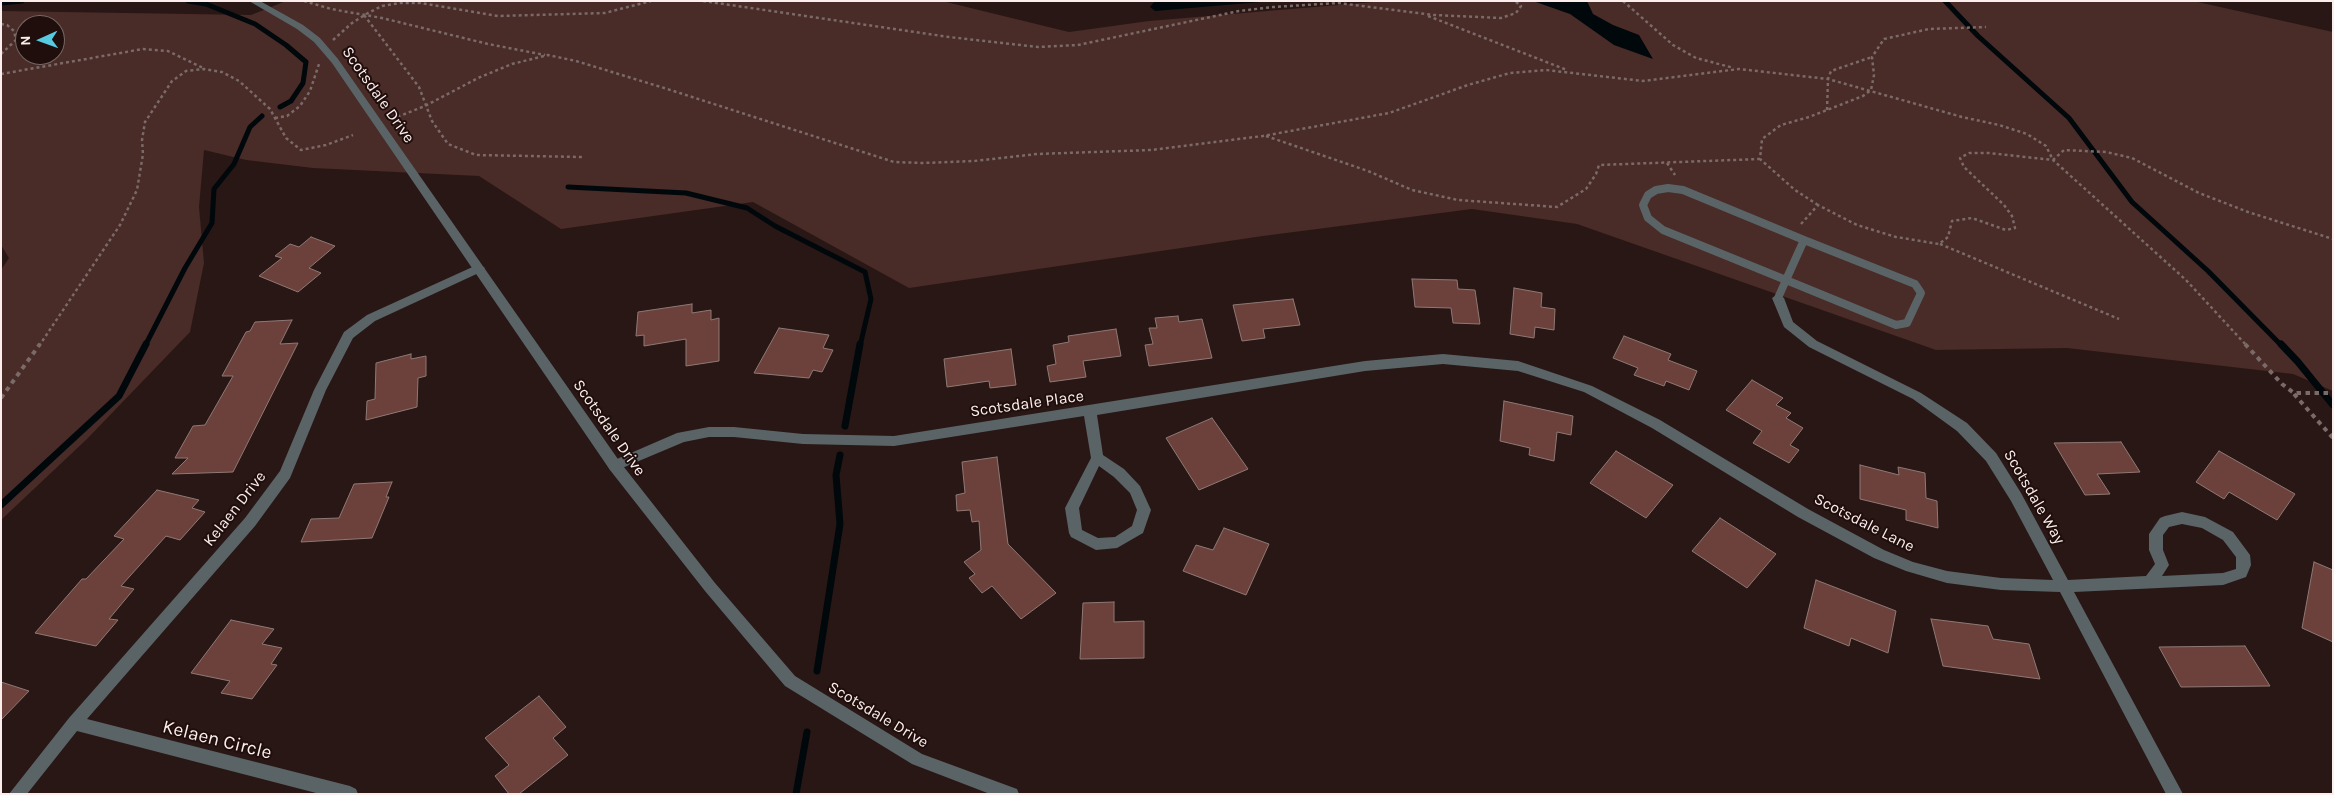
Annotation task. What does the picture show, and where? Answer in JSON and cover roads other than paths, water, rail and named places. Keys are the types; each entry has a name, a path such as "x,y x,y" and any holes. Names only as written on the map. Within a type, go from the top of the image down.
{"street":[{"name":"Scotsdale Drive","path":"255,2 300,27 325,49 615,466 710,587 790,681 917,759 1011,794"},
{"name":"Kelaen Drive","path":"17,794 74,724 250,522 285,474 320,390 348,335 371,318 479,268"},
{"name":"Scotsdale Way","path":"1778,298 1788,324 1813,344 1916,396 1941,411 1962,427 1991,457 2016,497 2064,586"},
{"name":"Scotsdale Place","path":"615,466 682,437 709,432 734,432 803,439 894,441 1365,366 1448,359"},
{"name":"Scotsdale Lane","path":"1448,359 1518,366 1588,389 1656,424 1803,513 1878,554 1911,567 1947,577 1974,581 2064,586"},
{"path":"1090,411 1097,458 1072,508 1076,533 1096,544 1117,542 1138,529 1144,510 1135,490 1119,473 1097,458"},
{"path":"2150,582 2162,565 2156,550 2156,534 2165,522 2182,518 2205,522 2228,536 2243,555 2244,565 2241,572 2232,577 2150,582 2064,586 2175,794"},
{"name":"Kelaen Circle","path":"74,724 350,794"}],"lane":[{"path":"1668,188 1683,190 1804,240 1915,284 1921,293 1907,323 1896,325 1664,230 1648,218 1643,205 1648,195 1656,190 1668,188"},
{"path":"1778,298 1804,240"}],"waterway":[{"path":"1,3 22,1"},
{"path":"188,1 206,4 255,24 286,45 306,62 303,83 291,101 280,107"},
{"path":"1945,1 1978,36 2069,118 2132,202 2208,271 2282,346"},
{"path":"145,346 185,268 212,223 214,189 234,164 250,127 262,116"},
{"path":"568,187 686,193 747,208 775,226 865,272 871,299 860,346"},
{"path":"1,505 119,396 146,344"},
{"path":"845,426 860,344"},
{"path":"2281,344 2333,405"},
{"path":"817,671 840,524 836,475 840,455"},
{"path":"796,794 807,732"}]}
